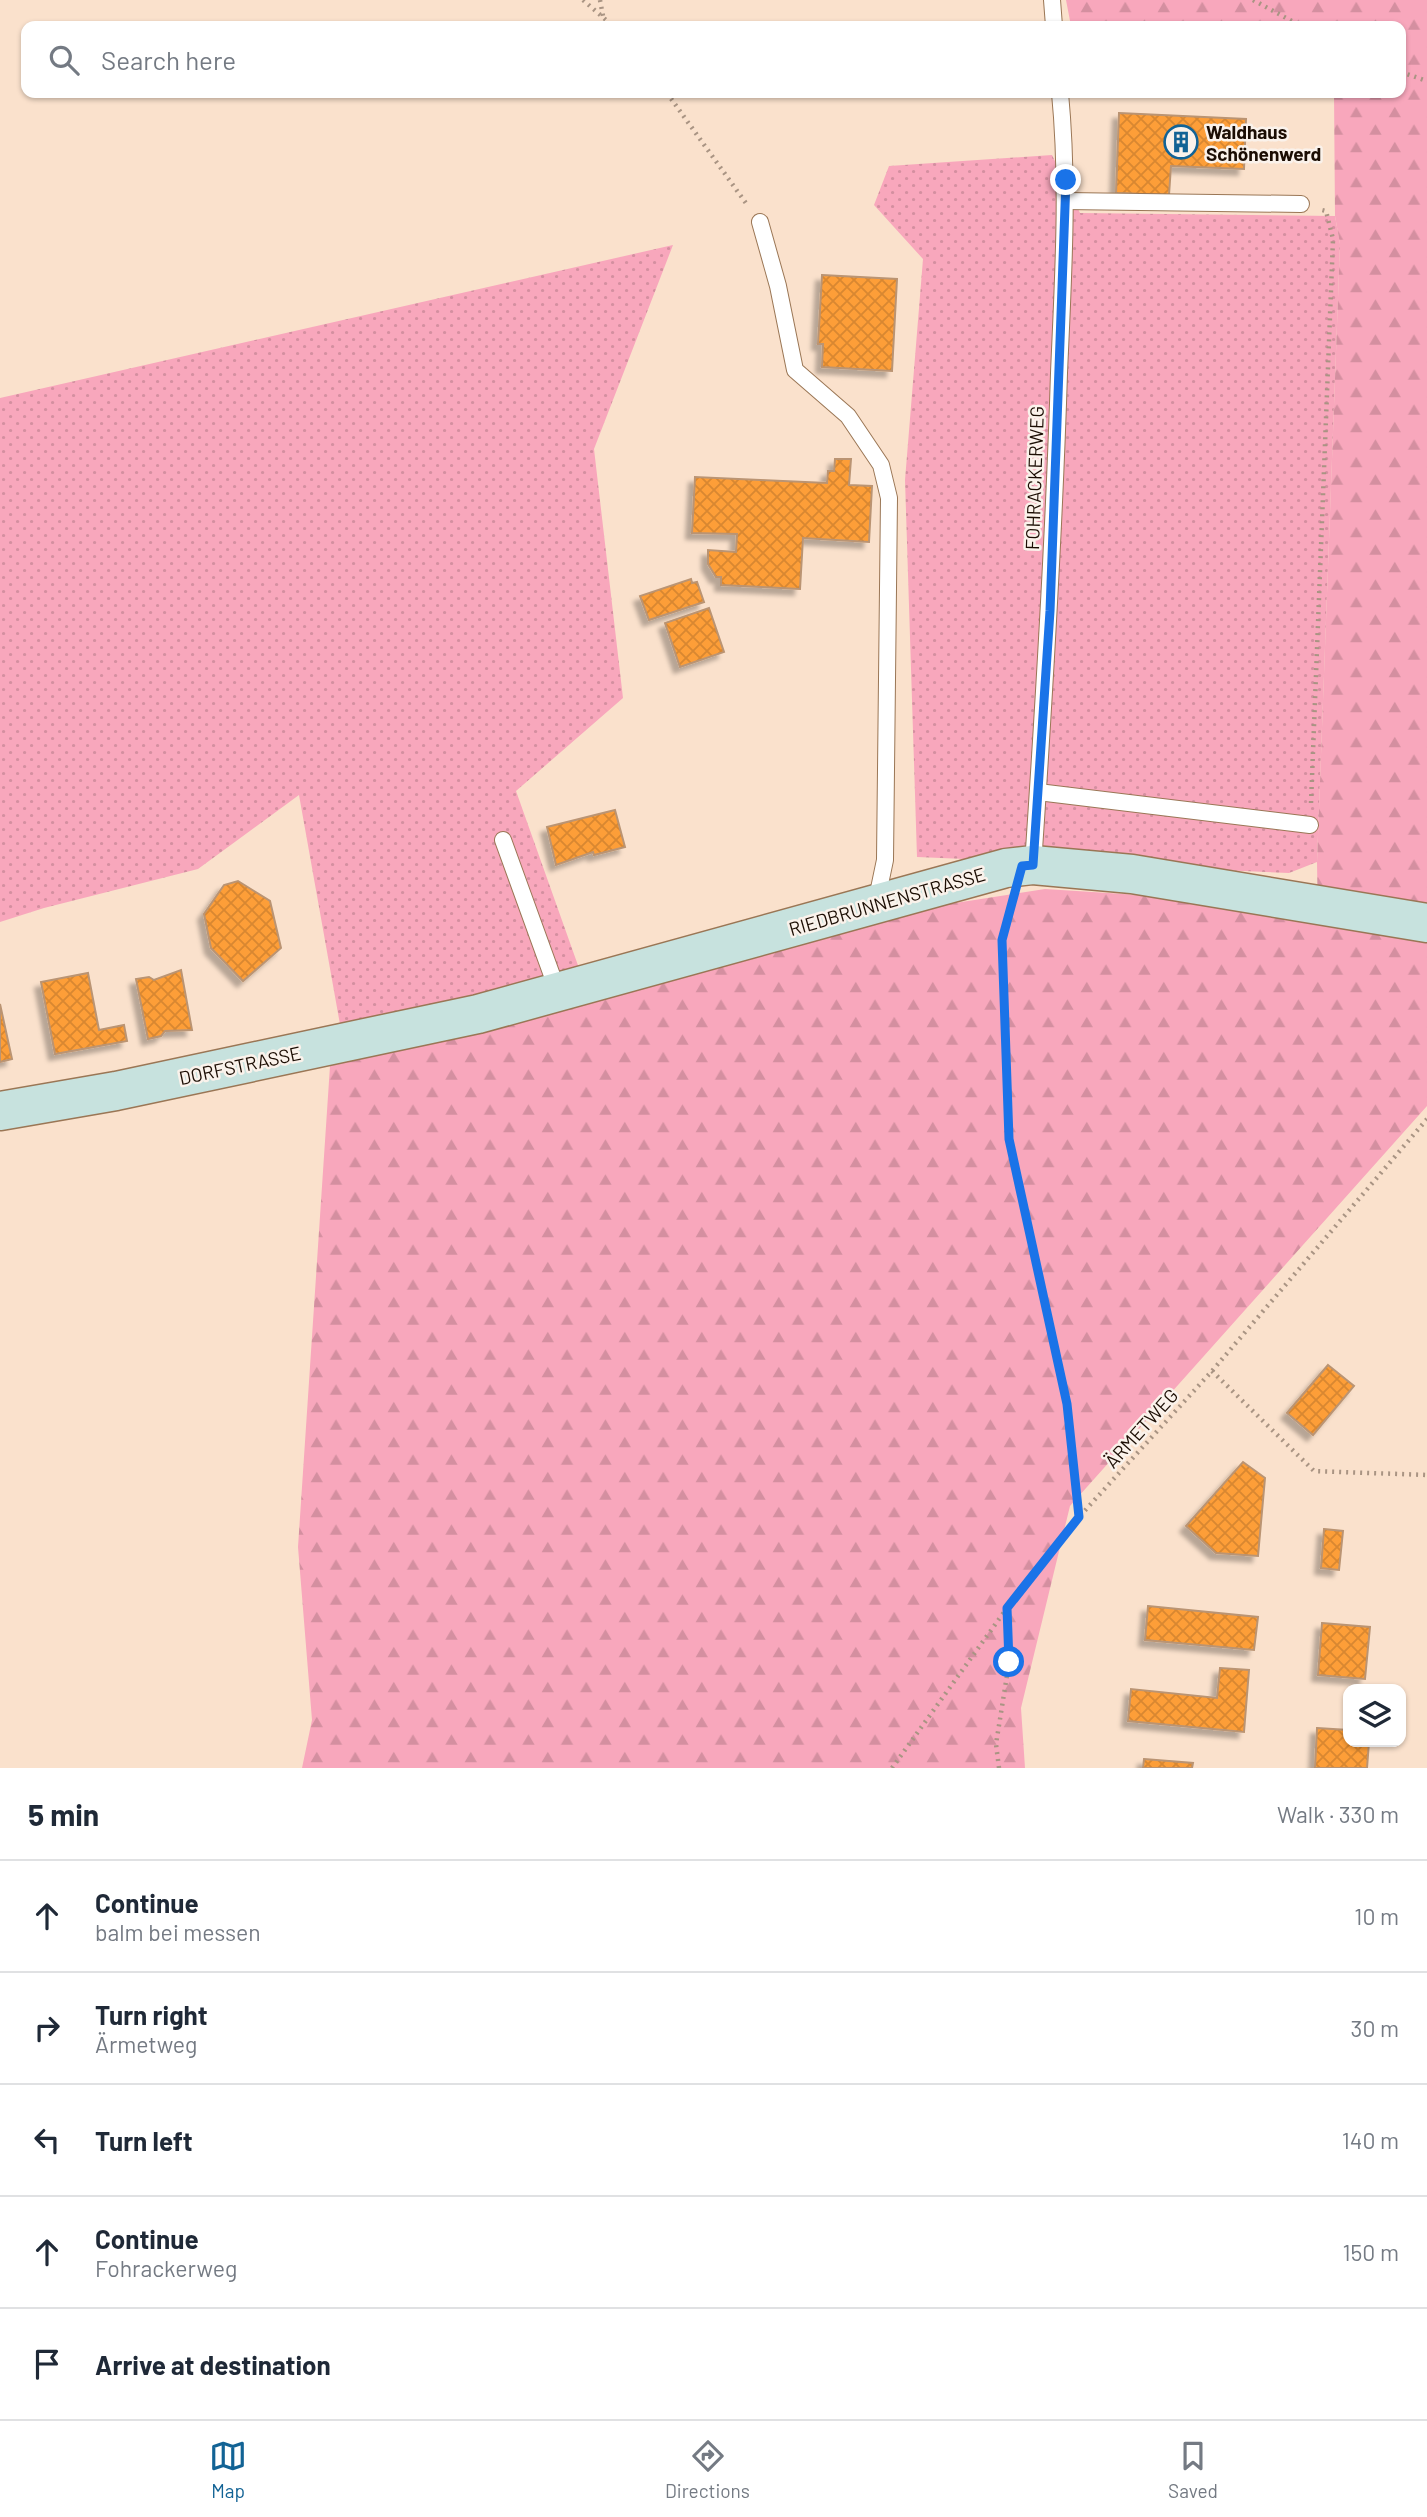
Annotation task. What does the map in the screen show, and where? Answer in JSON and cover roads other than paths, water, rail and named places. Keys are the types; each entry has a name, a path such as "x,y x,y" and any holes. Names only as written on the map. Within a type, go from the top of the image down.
{"street":[{"name":"RIEDBRUNNENSTRASSE","path":"478,1014 559,995 1006,868 1027,866 1132,874 1427,923"},
{"name":"DORFSTRASSE","path":"0,1111 116,1091 478,1014"}],"lane":[{"path":"1052,0 1054,21"},
{"name":"FOHRACKERWEG","path":"1027,866 1038,792 1050,611 1065,201 1060,98"},
{"path":"1065,201 1301,204"},
{"path":"760,222 778,286 795,370 848,416 881,465 889,498 885,860 876,903"},
{"path":"1038,792 1310,824"},
{"path":"503,840 559,995"}],"place":[{"name":"Waldhaus Schönenwerd","path":"1181,142"}]}
